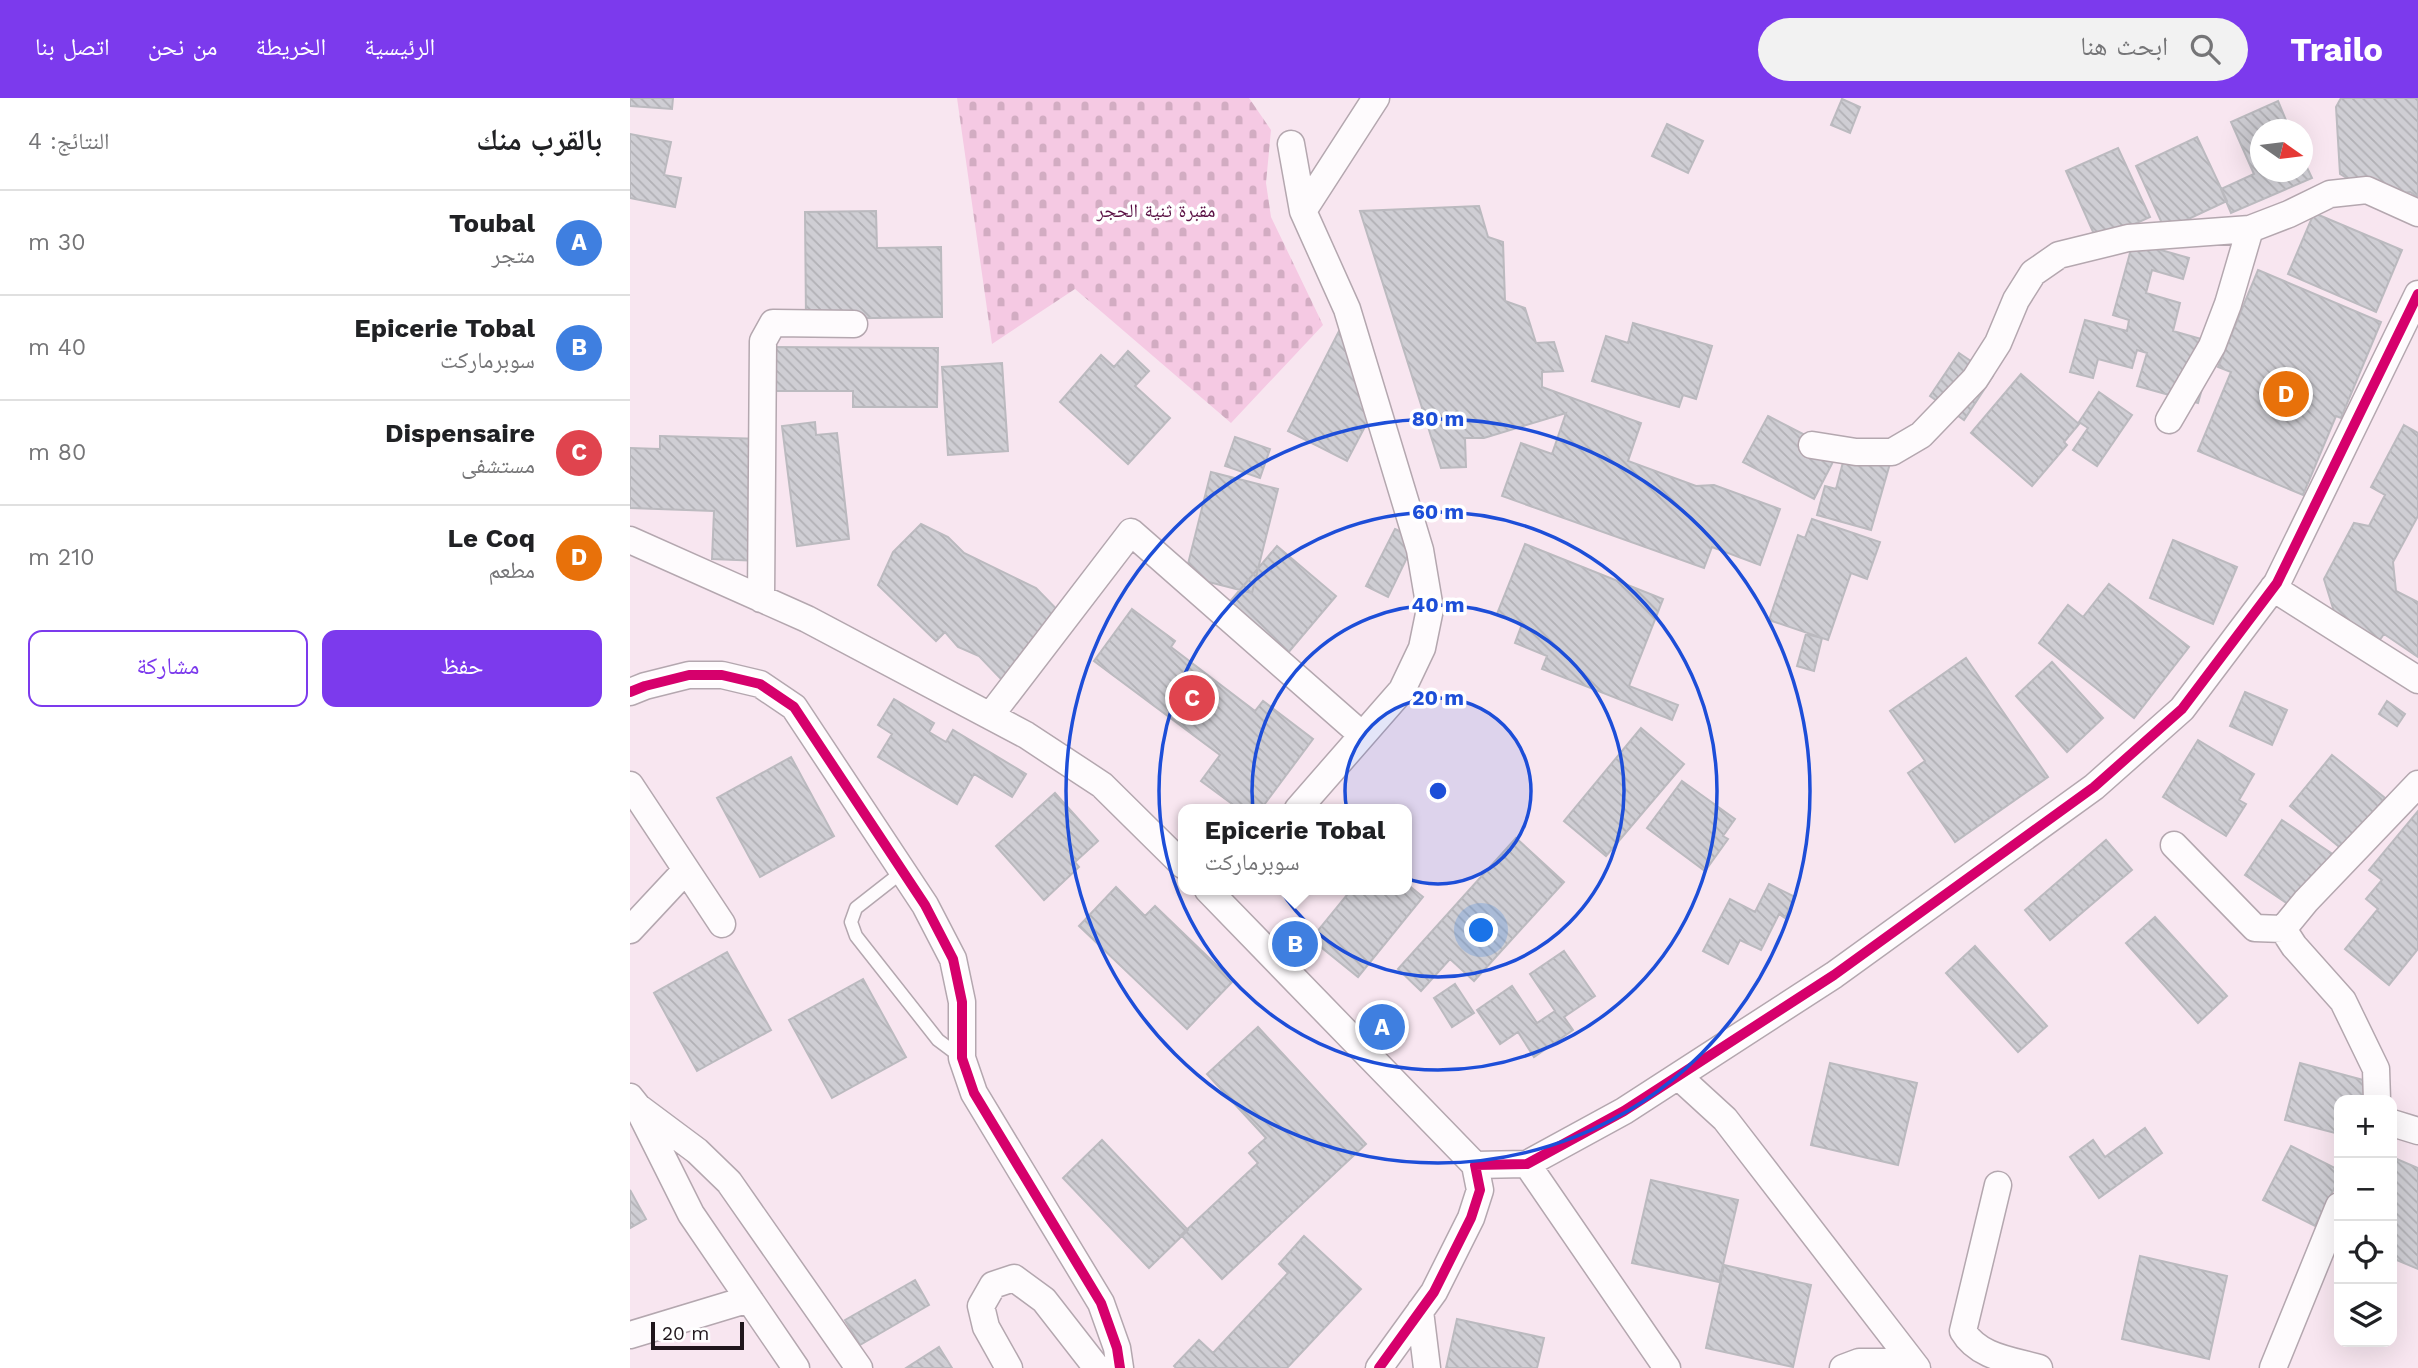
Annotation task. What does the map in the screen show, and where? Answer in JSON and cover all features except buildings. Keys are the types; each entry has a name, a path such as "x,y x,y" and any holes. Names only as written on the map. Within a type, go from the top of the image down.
{"street":[{"path":"1303,211 1376,98"},
{"path":"1291,144 1303,211 1347,309 1420,550 1430,609 1422,648 1402,690 1302,804"},
{"path":"1812,445 1856,452 1892,452 1921,435 1975,379 1998,343 2016,300 2033,273 2059,255 2128,238 2250,229 2330,194 2367,190 2418,212"},
{"path":"2169,420 2212,346 2250,229"},
{"path":"1475,1165 1527,1164 1624,1111 1834,975 2094,787 2182,709 2273,588 2418,294"},
{"path":"761,599 763,341 773,323 854,324"},
{"path":"990,716 1131,532 1362,735"},
{"path":"630,540 807,619 1026,735 1102,785 1178,860"},
{"path":"2273,588 2418,680"},
{"path":"630,692 689,675 722,675 760,684 794,707 925,905 953,959 962,1002 962,1058 974,1093 1101,1303 1117,1348 1119,1368"},
{"path":"630,785 722,924"},
{"path":"2283,929 2306,901 2418,785"},
{"path":"2174,845 2255,928 2283,929"},
{"path":"630,930 686,870"},
{"path":"1221,895 1475,1165 1480,1190 1471,1218 1434,1292 1379,1368"},
{"path":"2283,929 2294,946 2343,1001 2376,1069 2376,1095"},
{"path":"1678,1076 1725,1119 1914,1365"},
{"path":"634,1102 691,1214 796,1368"},
{"path":"634,1102 697,1151 730,1182 859,1368"},
{"path":"2397,1125 2418,1131"},
{"path":"1527,1164 1667,1368"},
{"path":"1998,1185 1963,1331 1970,1343 1987,1353 2039,1368"},
{"path":"2273,1368 2334,1218"},
{"path":"1009,1368 986,1327 981,1306 993,1285 1014,1278 1044,1300 1097,1368"},
{"path":"630,1335 749,1299"},
{"path":"1420,1311 1427,1368"},
{"path":"1843,1368 1859,1362 1914,1365"}],"lane":[{"path":"902,872 856,908 851,922 856,936 938,1040 962,1058"}],"green space":[{"name":"مقبرة ثنية الحجر","path":"957,98 1249,98 1271,130 1266,183 1271,217 1323,325 1231,423 1075,289 992,344"}],"cycle path":[{"path":"1379,1368 1434,1292 1471,1218 1480,1190 1475,1165 1527,1164 1624,1111 1834,975 2094,787 2182,709 2277,583 2418,294"},
{"path":"630,692 689,675 722,675 760,684 794,707 925,905 953,959 962,1002 962,1058 974,1093 1101,1303 1117,1348 1120,1368"}],"place":[{"name":"Le Coq","path":"2286,394"},
{"name":"Dispensaire","path":"1192,698"},
{"name":"Epicerie Tobal","path":"1295,944"},
{"name":"Toubal","path":"1382,1027"}]}
